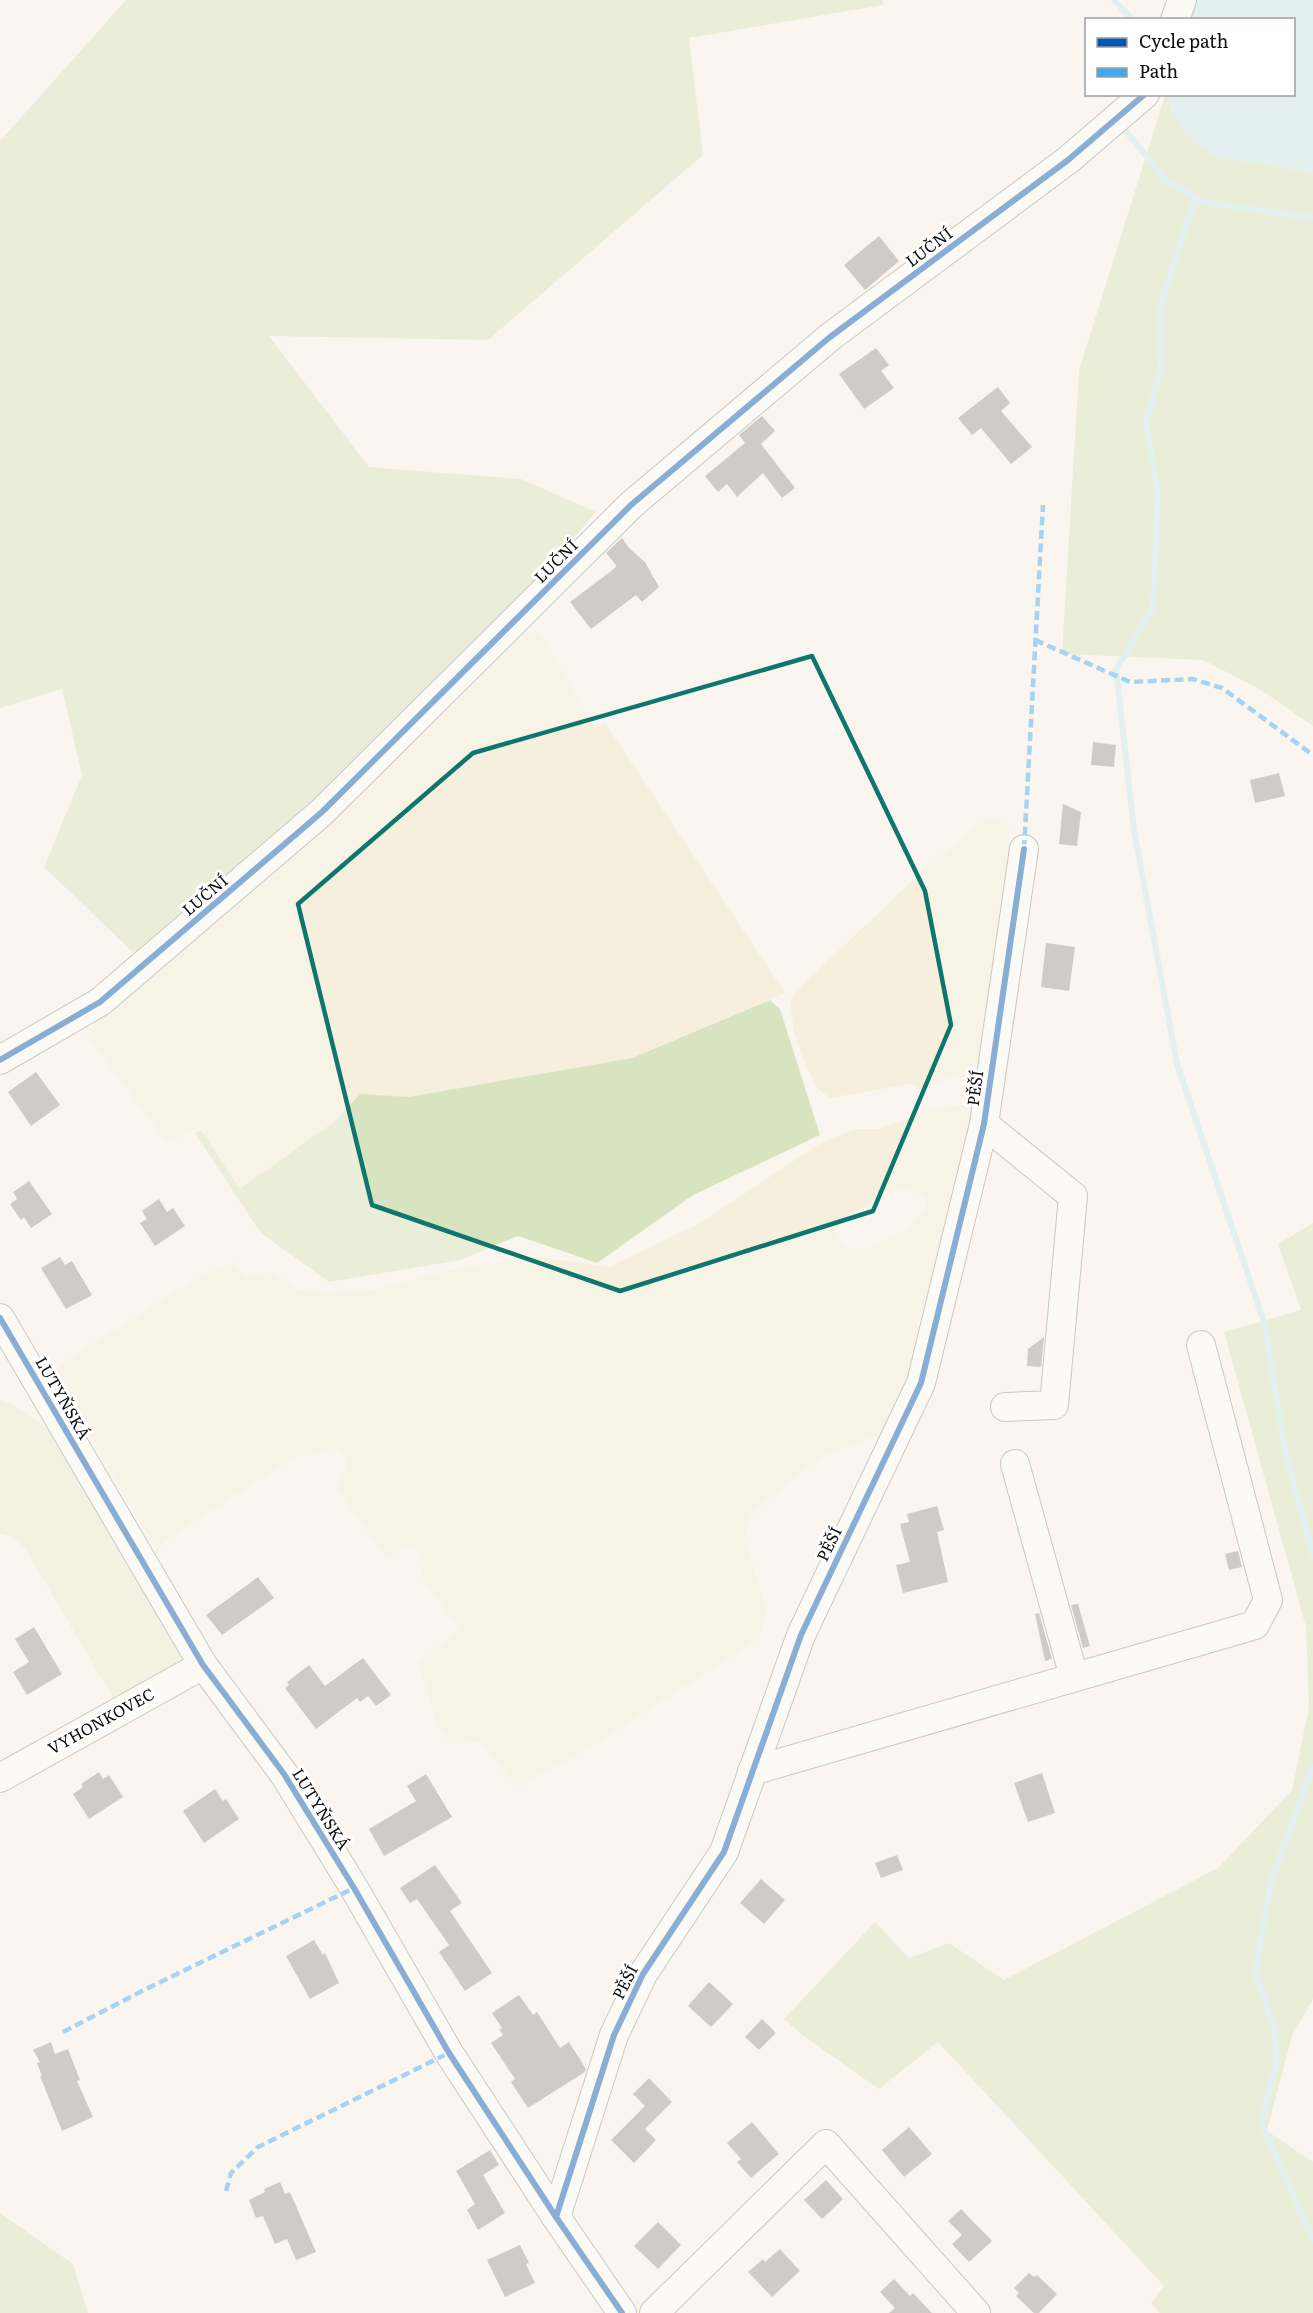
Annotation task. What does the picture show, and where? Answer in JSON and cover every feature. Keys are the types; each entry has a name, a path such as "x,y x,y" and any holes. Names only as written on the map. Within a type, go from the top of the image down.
{"street":[{"path":"1175,18 1182,0"},
{"name":"LUČNÍ","path":"0,1060 100,1002 322,812 631,505 830,337 1068,160 1143,96"},
{"name":"PĚŠÍ","path":"556,2217 614,2035 643,1974 724,1852 801,1635 921,1383 984,1124 1024,849"},
{"path":"984,1124 1073,1196 1054,1405 1005,1407"},
{"name":"LUTYŇSKÁ","path":"0,1318 203,1665 284,1774 354,1888 449,2054 622,2313"},
{"path":"752,1771 1255,1625 1268,1600 1201,1345"},
{"path":"1015,1464 1074,1677"},
{"name":"VYHONKOVEC","path":"0,1778 203,1665"},
{"path":"654,2313 826,2144 976,2313"}],"highlighted area":[{"path":"812,656 925,891 951,1025 873,1211 620,1291 372,1205 298,904 473,753"}],"shaded area":[{"path":"533,631 542,635 594,727 605,723 785,993 632,1058 408,1097 360,1095 335,1121 240,1189 200,1129 190,1130 177,1138 167,1140 159,1132 86,1034 105,1009 168,963 364,789 520,635"},
{"path":"989,817 998,820 1009,829 1010,837 985,1058 956,1075 922,1090 910,1084 830,1098 816,1087 794,1032 790,1002 795,992 926,868"},
{"path":"978,1104 906,1399 884,1433 823,1455 768,1499 750,1517 744,1537 766,1609 758,1639 600,1741 518,1787 479,1742 451,1744 437,1726 419,1663 459,1629 420,1575 424,1564 422,1556 414,1548 405,1545 387,1559 335,1486 342,1478 347,1461 339,1450 333,1448 294,1457 164,1542 157,1552 55,1373 60,1366 86,1348 196,1279 233,1262 245,1276 273,1271 296,1290 323,1292 376,1290 444,1271 538,1257 610,1267 700,1223 824,1141 856,1129 879,1129 946,1107","holes":["908,1188 924,1196 927,1204 925,1210 907,1229 869,1248 849,1249 835,1234 836,1224 884,1194"]}],"green space":[{"path":"126,0 883,0 883,5 689,38 703,155 488,340 269,336 369,467 521,479 596,512 521,600 334,794 142,961 44,867 82,775 62,689 0,708 0,141"},
{"path":"1165,96 1168,96 1172,112 1215,157 1285,167 1313,174 1313,726 1258,688 1203,660 1062,654 1079,370"},
{"path":"770,1000 780,1009 820,1135 693,1195 597,1263 518,1236 461,1260 329,1282 260,1232 195,1133 201,1130 240,1189 335,1121 360,1094 408,1097 632,1058"},
{"path":"1313,1223 1313,1999 1292,2036 1267,2131 1313,2162 1313,2313 1160,2313 1151,2303 1164,2286 938,2042 879,2089 802,2035 784,2019 875,1922 909,1958 949,1943 1004,1980 1218,1868 1292,1790 1309,1707 1306,1627 1224,1332 1301,1310 1278,1244"},
{"path":"0,1399 20,1409 52,1432 185,1655 160,1676 117,1704 26,1550 12,1537 0,1534"},
{"path":"0,2213 73,2264 88,2313 0,2313"}],"water":[{"path":"1196,0 1313,0 1313,174 1285,167 1215,157 1190,138 1172,112 1168,96 1295,96 1295,18 1190,18"}],"building":[{"path":"879,236 899,261 865,290 844,265"},
{"path":"876,348 889,365 881,371 894,388 864,409 839,374"},
{"path":"998,387 1010,403 1001,411 1032,447 1011,464 981,428 972,435 958,418"},
{"path":"762,416 775,431 761,444 795,488 782,498 763,473 737,497 727,484 718,492 705,476 745,443 739,435"},
{"path":"622,538 629,548 645,562 659,587 642,602 636,595 591,629 570,602 615,568 616,565 606,553"},
{"path":"1093,742 1116,745 1114,767 1091,765"},
{"path":"1279,773 1285,796 1255,803 1250,780"},
{"path":"1063,804 1081,812 1077,846 1059,844"},
{"path":"1046,943 1075,947 1069,991 1041,987"},
{"path":"36,1072 60,1105 31,1126 8,1092"},
{"path":"29,1181 52,1214 31,1228 24,1217 21,1220 10,1204 17,1199 13,1192"},
{"path":"159,1199 167,1212 173,1208 185,1226 155,1246 140,1223 147,1219 142,1211"},
{"path":"60,1257 65,1265 72,1261 92,1295 66,1309 41,1268"},
{"path":"1044,1337 1041,1367 1027,1366 1028,1349"},
{"path":"937,1506 944,1530 937,1532 948,1582 903,1593 896,1565 910,1562 900,1524 909,1522 907,1514"},
{"path":"1238,1551 1242,1567 1229,1570 1225,1554"},
{"path":"258,1577 274,1598 222,1635 206,1615"},
{"path":"1078,1604 1090,1646 1083,1648 1071,1605"},
{"path":"1039,1613 1052,1659 1045,1661 1035,1614"},
{"path":"34,1627 62,1674 27,1695 13,1672 29,1662 15,1639"},
{"path":"363,1658 391,1695 376,1706 368,1696 360,1702 357,1698 316,1729 285,1688 289,1685 287,1682 309,1665 325,1686"},
{"path":"99,1772 103,1779 109,1775 123,1797 89,1819 73,1794 83,1787 81,1784"},
{"path":"1042,1773 1055,1813 1028,1822 1014,1783"},
{"path":"426,1774 452,1817 384,1856 369,1829 416,1801 407,1786"},
{"path":"215,1789 223,1801 226,1799 239,1819 204,1843 183,1811"},
{"path":"897,1855 903,1870 881,1878 875,1863"},
{"path":"435,1865 462,1903 450,1911 492,1973 465,1991 439,1952 449,1945 417,1899 410,1903 400,1888"},
{"path":"761,1879 785,1900 764,1924 740,1903"},
{"path":"314,1940 323,1955 325,1953 339,1983 310,1999 286,1956"},
{"path":"709,1982 733,2004 711,2027 688,2006"},
{"path":"519,1995 533,2015 537,2012 560,2048 569,2042 586,2069 585,2072 528,2108 511,2082 515,2079 491,2043 503,2035 499,2029 502,2028 492,2013"},
{"path":"762,2019 776,2033 759,2050 745,2037"},
{"path":"51,2042 55,2054 68,2049 80,2080 77,2081 93,2117 62,2131 40,2076 42,2076 37,2063 40,2062 33,2050"},
{"path":"649,2078 672,2102 645,2129 656,2140 634,2163 611,2140 645,2106 633,2094"},
{"path":"752,2122 779,2154 751,2178 737,2162 741,2159 727,2143"},
{"path":"909,2127 932,2154 904,2177 882,2150"},
{"path":"490,2150 499,2165 483,2175 505,2213 478,2230 467,2210 475,2204 456,2171"},
{"path":"826,2180 843,2199 822,2219 804,2200"},
{"path":"280,2182 285,2194 290,2192 316,2252 296,2260 287,2239 275,2244 263,2216 256,2218 249,2200 265,2192 264,2189"},
{"path":"961,2209 992,2241 969,2262 952,2244 962,2235 948,2221"},
{"path":"658,2222 681,2245 658,2269 634,2246"},
{"path":"520,2245 535,2283 505,2297 487,2260"},
{"path":"780,2249 800,2271 772,2297 748,2272 763,2259 765,2262"},
{"path":"1029,2273 1034,2277 1037,2275 1057,2294 1039,2313 1034,2313 1016,2296 1019,2293 1014,2288"},
{"path":"894,2279 910,2296 913,2293 932,2313 889,2313 895,2308 880,2292"}],"waterway":[{"path":"1114,0 1131,18"},
{"path":"1120,124 1166,180 1202,202 1313,218"},
{"path":"1195,198 1160,308 1161,368 1146,422 1158,494 1153,607 1116,670 1134,830 1177,1064 1265,1325 1285,1451 1313,1556"},
{"path":"1313,1767 1271,1880 1255,1972 1275,2031 1276,2066 1261,2122 1313,2240"}],"marked path":[{"path":"1024,849 1043,505"},
{"path":"1035,640 1130,682 1193,679 1222,688 1313,755"},
{"path":"63,2032 354,1888"},
{"path":"226,2191 231,2173 258,2147 449,2053"}],"cycle path":[{"path":"0,1060 100,1002 322,812 631,505 830,337 1068,160 1143,96"},
{"path":"556,2217 614,2035 643,1974 724,1852 801,1635 921,1383 984,1124 1024,849"},
{"path":"0,1318 203,1665 284,1774 354,1888 449,2053 622,2313"}]}
